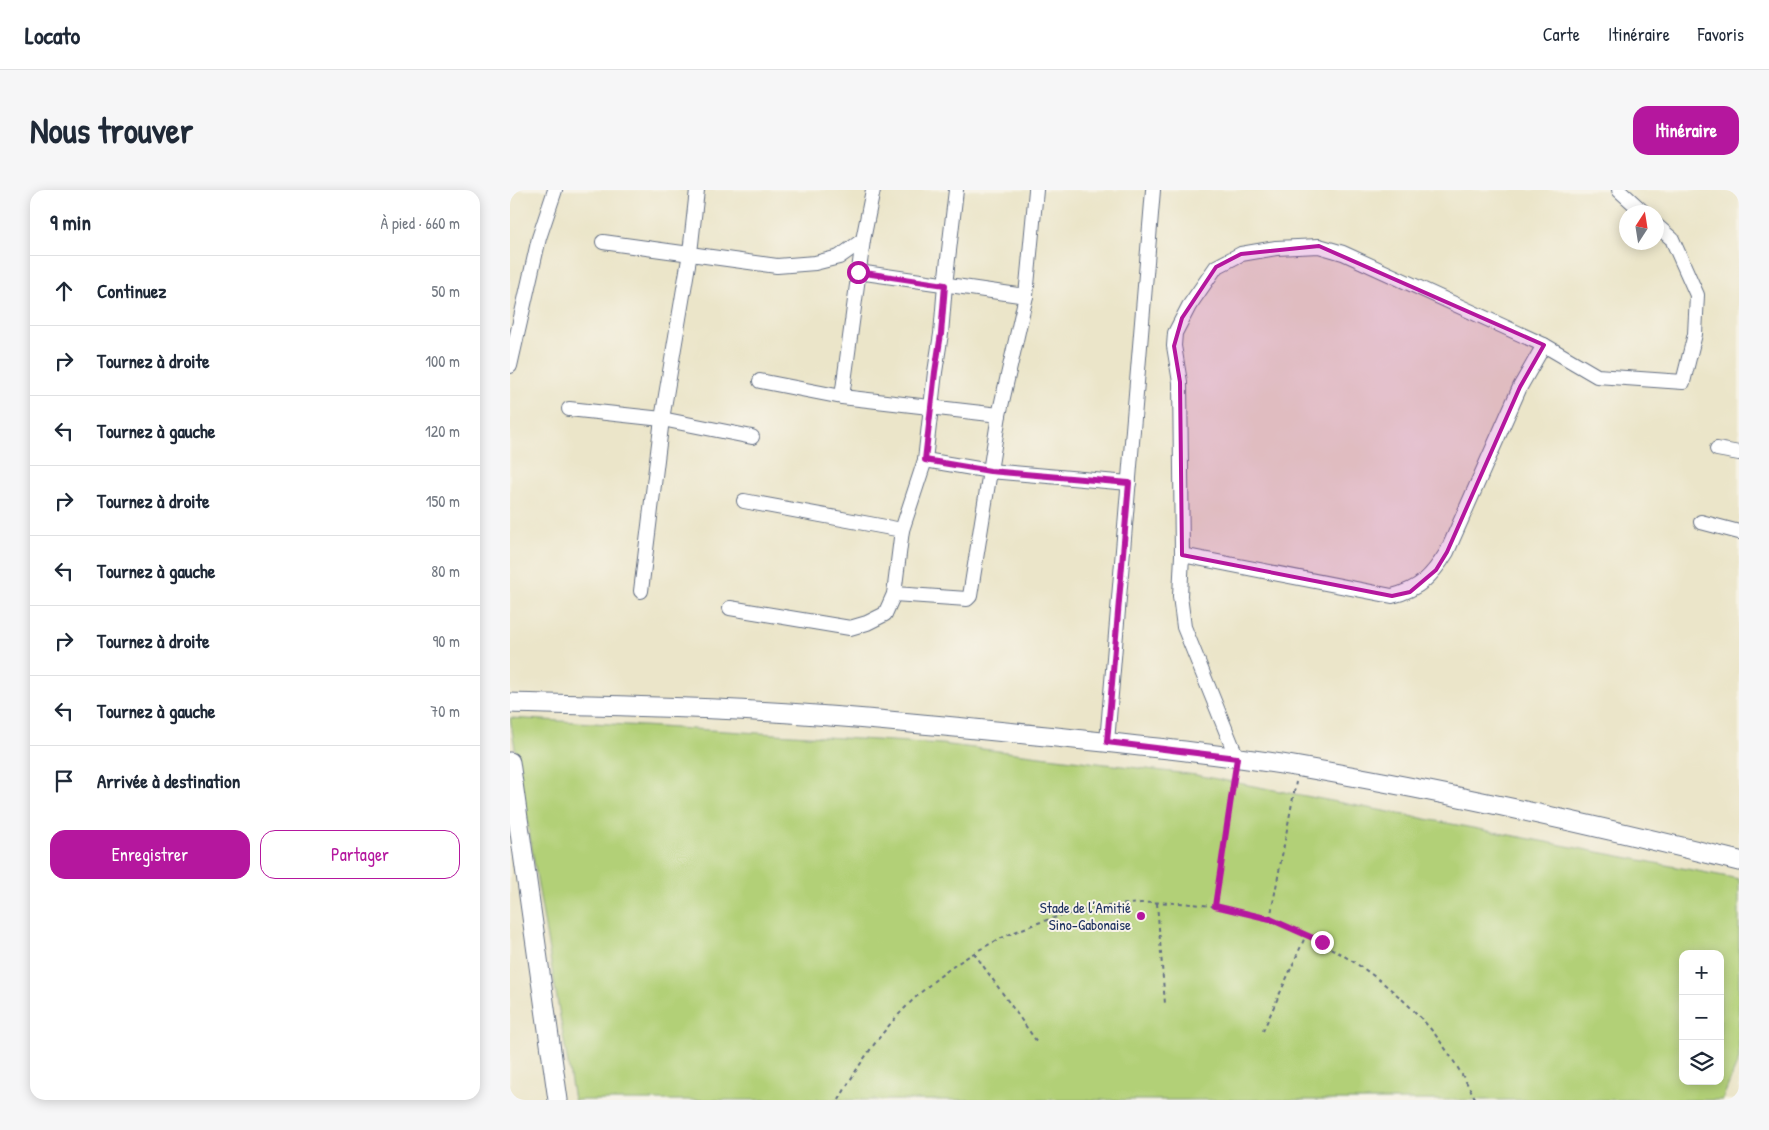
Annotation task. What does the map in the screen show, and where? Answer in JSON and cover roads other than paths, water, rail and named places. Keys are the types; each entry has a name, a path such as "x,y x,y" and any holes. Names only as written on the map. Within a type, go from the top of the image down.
{"main road":[{"path":"510,703 756,712 900,721 1107,742 1237,758 1299,767 1495,805 1624,832 1739,861"},
{"path":"510,762 558,1100"}],"street":[{"path":"510,366 539,238 555,190"},
{"path":"641,591 662,419 690,253 697,190"},
{"path":"842,397 858,272 873,190"},
{"path":"730,608 850,628 867,623 886,614 894,594 902,530 925,460 941,334 956,190"},
{"path":"894,594 967,599 970,596 999,415 1026,296 1036,190"},
{"path":"1107,742 1153,190"},
{"path":"1619,190 1636,205"},
{"path":"1237,758 1184,627 1180,596 1182,555 1180,382 1174,340 1175,333 1188,306 1216,267 1241,254 1276,248 1320,246 1343,253 1544,345 1597,376 1683,382 1695,334 1697,295 1672,239 1664,232"},
{"path":"604,242 777,266 815,262 839,257 863,240"},
{"path":"858,272 1026,296"},
{"path":"1182,555 1392,596 1410,592 1436,570 1446,552 1520,387 1544,345"},
{"path":"760,381 842,397 999,415"},
{"path":"569,409 662,419 752,437"},
{"path":"1717,448 1739,453"},
{"path":"925,460 990,471 1129,483"},
{"path":"744,501 902,530"},
{"path":"1701,522 1739,532"}],"place":[{"name":"Stade de l’Amitié Sino-Gabonaise","path":"1141,916"}]}
